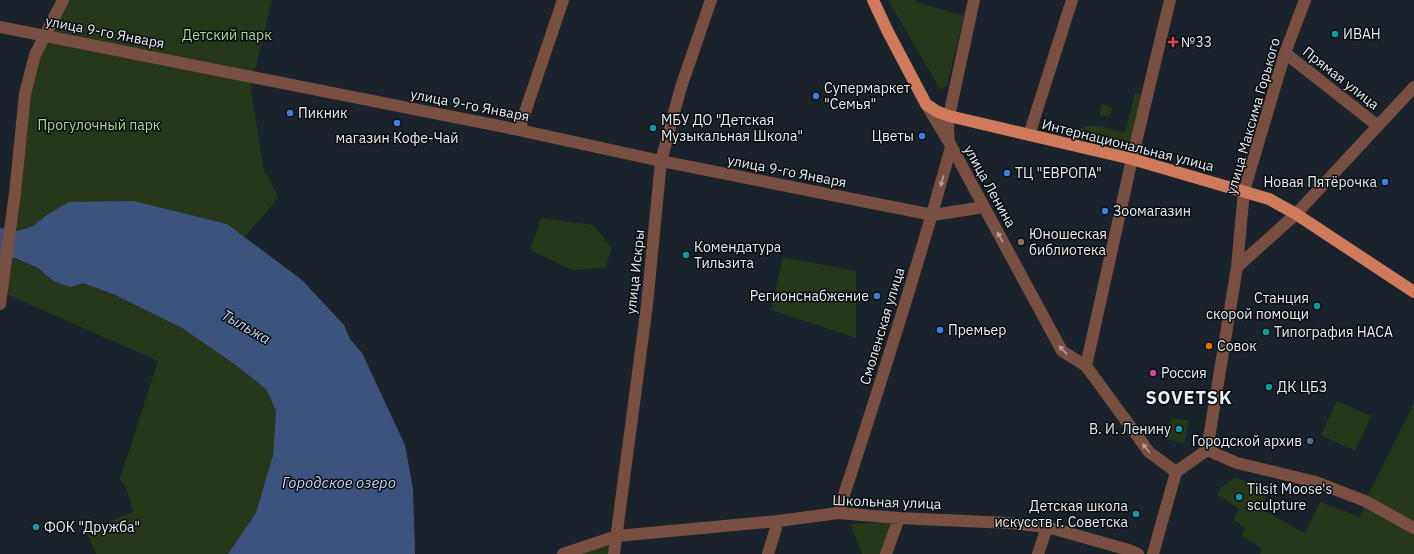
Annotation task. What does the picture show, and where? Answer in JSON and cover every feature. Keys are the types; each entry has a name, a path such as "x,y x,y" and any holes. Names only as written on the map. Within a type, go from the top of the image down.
{"main road":[{"path":"873,0 926,104 936,111 949,116"},
{"name":"Интернациональная улица","path":"949,116 1132,159 1269,199 1296,214 1414,292"}],"street":[{"path":"0,304 25,94 35,55 63,0"},
{"path":"519,130 563,0"},
{"name":"улица Искры","path":"614,554 647,305 662,161 681,87 711,0"},
{"name":"улица Ленина","path":"974,0 949,116 948,129 950,145 1062,351 1086,366 1149,452 1176,472"},
{"path":"1029,135 1072,0"},
{"path":"1086,366 1132,159 1170,0"},
{"name":"улица Максима Горького","path":"1207,450 1236,267 1244,191 1286,53 1305,0"},
{"name":"улица 9-го Января","path":"0,27 222,70 519,130 662,161 933,215"},
{"name":"Прямая улица","path":"1286,53 1378,126"},
{"path":"1236,267 1296,214 1414,87"},
{"path":"926,104 950,145"},
{"name":"Смоленская улица","path":"838,513 933,215 950,145"},
{"path":"933,215 984,207"},
{"path":"1154,554 1176,472 1207,450 1237,463 1316,482 1366,501 1414,528"},
{"name":"Школьная улица","path":"563,554 617,536 778,521 838,513 899,518 1009,523 1047,527 1129,550 1138,554"},
{"path":"886,554 899,518"},
{"path":"768,554 778,521"},
{"path":"1038,554 1047,527"}],"green space":[{"name":"Прогулочный парк","path":"63,0 272,0 252,77 251,90 264,171 269,177 278,198 244,238 227,224 134,201 47,215 33,226 18,231 10,229 25,94"},
{"path":"888,0 916,0 916,2 964,16 947,86 940,89"},
{"path":"1135,93 1142,94 1128,154 1074,141 1077,132 1086,126 1100,126 1125,132"},
{"path":"1102,104 1112,107 1110,117 1099,115"},
{"path":"541,218 593,225 612,248 605,268 572,270 530,250"},
{"path":"783,257 856,271 856,338 771,310"},
{"path":"6,258 15,258 38,268 52,280 71,287 83,283 115,295 182,328 233,363 266,389 276,411 273,455 256,513 228,554 96,554 86,531 133,512 126,488 120,479 158,361 2,292"},
{"path":"1337,401 1371,416 1355,451 1321,435"},
{"path":"1414,403 1414,554 1260,554 1262,549 1241,535 1245,528 1233,519 1239,509 1217,494 1222,487 1235,477 1244,481 1263,485 1267,490 1263,510 1305,533 1320,502 1360,517 1365,501"},
{"path":"1172,418 1189,421 1184,443 1167,439"},
{"path":"891,522 880,554 862,554 850,524"},
{"path":"617,536 614,554 563,554"}],"water":[{"name":"Городское озеро","path":"134,201 227,224 302,280 344,325 350,339 362,353 405,445 413,489 415,554 228,554 256,513 273,455 276,411 266,389 233,363 182,328 115,295 83,283 71,287 61,284 52,280 38,268 15,258 0,257 0,228 18,231 33,226 47,215 69,202"}],"place":[{"name":"ИВАН","path":"1335,34"},
{"name":"№33","path":"1173,42"},
{"name":"Супермаркет \"Семья\"","path":"816,96"},
{"name":"Пикник","path":"290,113"},
{"name":"магазин Кофе-Чай","path":"397,123"},
{"name":"МБУ ДО \"Детская Музыкальная Школа\"","path":"653,128"},
{"name":"Цветы","path":"922,136"},
{"name":"ТЦ \"ЕВРОПА\"","path":"1007,173"},
{"name":"Новая Пятёрочка","path":"1385,182"},
{"name":"Зоомагазин","path":"1105,211"},
{"name":"Юношеская библиотека","path":"1021,242"},
{"name":"Комендатура Тильзита","path":"686,255"},
{"name":"Регионснабжение","path":"877,296"},
{"name":"Станция скорой помощи","path":"1317,306"},
{"name":"Премьер","path":"940,330"},
{"name":"Типография НАСА","path":"1266,332"},
{"name":"Совок","path":"1209,346"},
{"name":"Россия","path":"1153,373"},
{"name":"ДК ЦБЗ","path":"1269,387"},
{"name":"В. И. Ленину","path":"1179,429"},
{"name":"Городской архив","path":"1310,441"},
{"name":"Tilsit Moose's sculpture","path":"1239,497"},
{"name":"Детская школа искусств г. Советска","path":"1136,514"},
{"name":"ФОК \"Дружба\"","path":"36,527"}],"district":[{"name":"SOVETSK","path":"1189,398"}],"park label":[{"name":"Детский парк","path":"227,35"}],"water label":[{"name":"Тыльжа","path":"246,327"}]}
